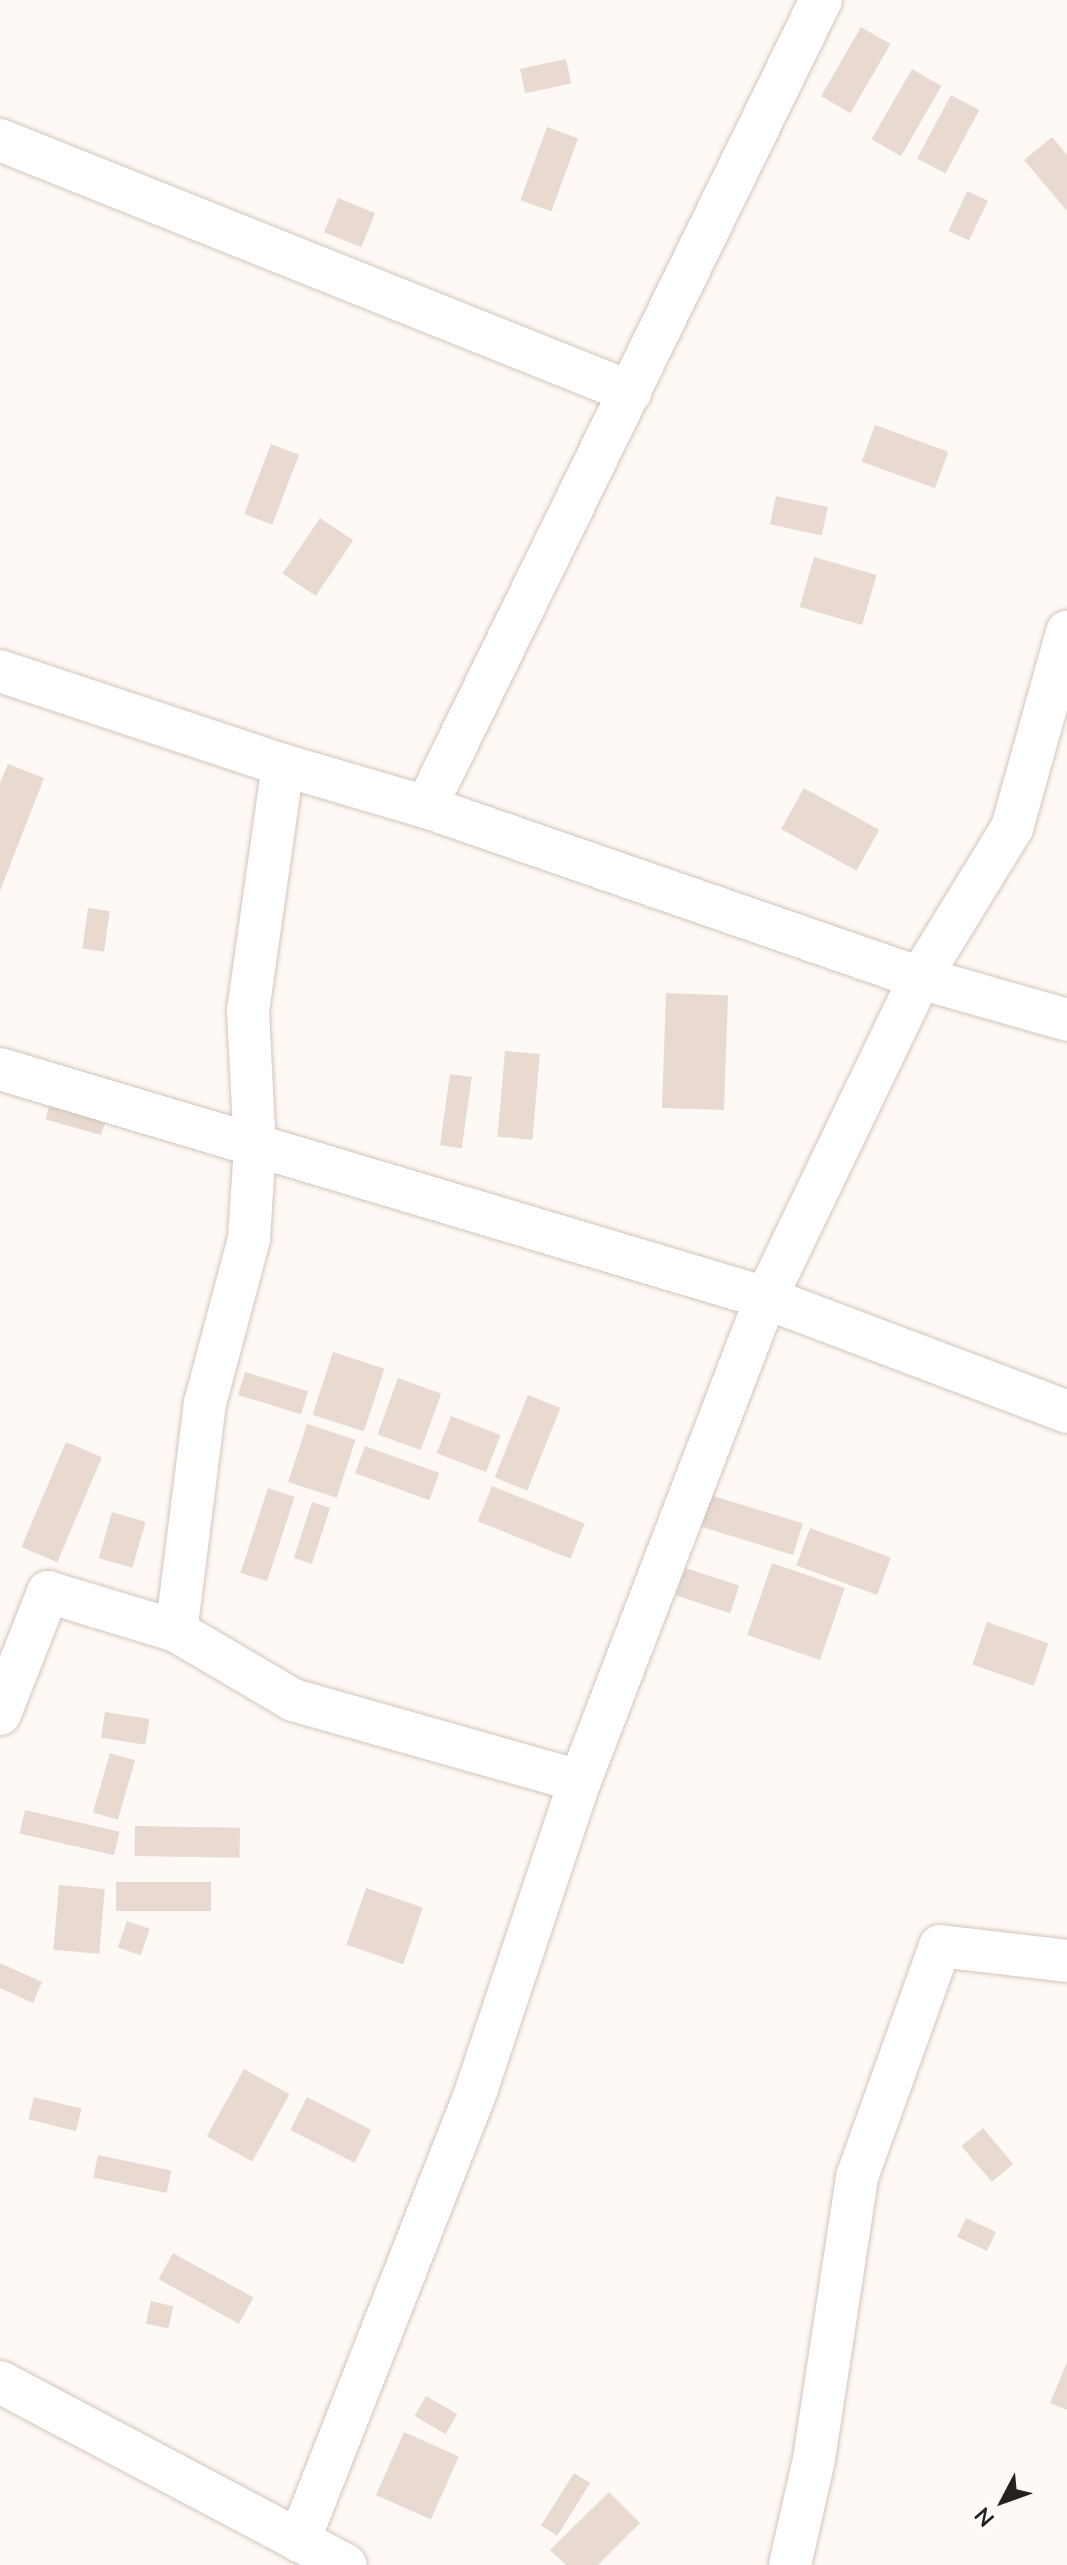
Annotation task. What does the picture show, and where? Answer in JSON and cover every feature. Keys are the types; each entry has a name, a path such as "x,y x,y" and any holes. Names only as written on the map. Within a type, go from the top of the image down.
{"street":[{"path":"426,807 821,0"},
{"path":"0,140 630,392"},
{"path":"299,2541 477,2088 580,1781 766,1298 920,978 1012,828 1067,632"},
{"path":"0,671 283,765 426,807 920,978 1067,1020"},
{"path":"176,1631 205,1403 249,1239 255,1146 248,1010 283,765"},
{"path":"0,1069 766,1298 1067,1412"},
{"path":"0,1714 48,1592 176,1631 293,1700 580,1781"},
{"path":"790,2565 814,2459 857,2177 940,1946 1067,1961"},
{"path":"0,2382 345,2565"}],"building":[{"path":"861,27 890,44 850,113 821,96"},
{"path":"566,59 571,83 525,93 520,69"},
{"path":"912,69 941,86 901,156 872,139"},
{"path":"951,95 979,110 945,174 917,159"},
{"path":"547,127 578,138 551,212 520,200"},
{"path":"1052,137 1067,155 1067,211 1024,160"},
{"path":"967,191 988,201 969,241 948,231"},
{"path":"338,198 375,213 361,247 324,232"},
{"path":"875,425 948,452 935,488 862,462"},
{"path":"271,444 299,455 272,525 244,514"},
{"path":"776,496 828,507 822,535 770,524"},
{"path":"320,518 353,540 316,596 283,574"},
{"path":"814,557 876,575 862,625 800,607"},
{"path":"8,764 44,778 0,891 0,783"},
{"path":"804,788 879,830 856,871 781,829"},
{"path":"88,908 110,911 104,952 82,949"},
{"path":"666,993 728,995 724,1110 662,1108"},
{"path":"505,1051 540,1054 532,1140 498,1137"},
{"path":"450,1074 472,1077 462,1148 440,1145"},
{"path":"51,1100 107,1116 101,1135 45,1119"},
{"path":"333,1352 384,1369 364,1431 313,1415"},
{"path":"245,1372 308,1391 301,1414 238,1395"},
{"path":"398,1378 441,1394 421,1450 377,1434"},
{"path":"528,1395 560,1408 527,1491 495,1478"},
{"path":"451,1416 500,1435 486,1472 437,1453"},
{"path":"307,1424 356,1440 337,1498 288,1482"},
{"path":"66,1442 102,1457 57,1562 21,1547"},
{"path":"365,1446 439,1473 429,1500 355,1473"},
{"path":"492,1486 585,1523 570,1559 478,1521"},
{"path":"268,1488 295,1497 267,1581 240,1573"},
{"path":"710,1495 803,1523 793,1555 700,1527"},
{"path":"312,1502 330,1508 312,1564 294,1558"},
{"path":"112,1512 146,1522 132,1568 99,1558"},
{"path":"810,1528 891,1557 877,1595 796,1566"},
{"path":"772,1563 845,1588 820,1660 747,1635"},
{"path":"685,1568 739,1586 730,1613 676,1596"},
{"path":"987,1622 1048,1643 1034,1686 972,1665"},
{"path":"105,1712 149,1719 145,1745 101,1738"},
{"path":"110,1753 135,1760 118,1820 93,1813"},
{"path":"25,1810 120,1832 114,1855 20,1833"},
{"path":"135,1826 240,1828 239,1858 134,1856"},
{"path":"116,1882 211,1882 211,1911 116,1911"},
{"path":"59,1885 105,1889 99,1954 53,1950"},
{"path":"366,1888 423,1908 403,1964 346,1945"},
{"path":"127,1921 150,1929 141,1955 118,1947"},
{"path":"0,1963 42,1982 33,2003 0,1988"},
{"path":"244,2069 289,2094 252,2162 207,2136"},
{"path":"34,2097 82,2109 76,2131 28,2119"},
{"path":"307,2097 371,2130 354,2163 290,2130"},
{"path":"983,2128 1013,2164 992,2182 962,2146"},
{"path":"98,2155 171,2171 167,2193 93,2177"},
{"path":"966,2218 996,2232 987,2251 957,2237"},
{"path":"173,2253 253,2298 239,2324 158,2279"},
{"path":"151,2301 173,2306 168,2329 146,2323"},
{"path":"1067,2362 1067,2410 1050,2403"},
{"path":"426,2396 457,2414 446,2434 414,2416"},
{"path":"404,2432 459,2456 431,2519 376,2495"},
{"path":"574,2473 590,2483 557,2536 541,2526"},
{"path":"609,2492 640,2523 598,2565 566,2565 550,2550"}]}
